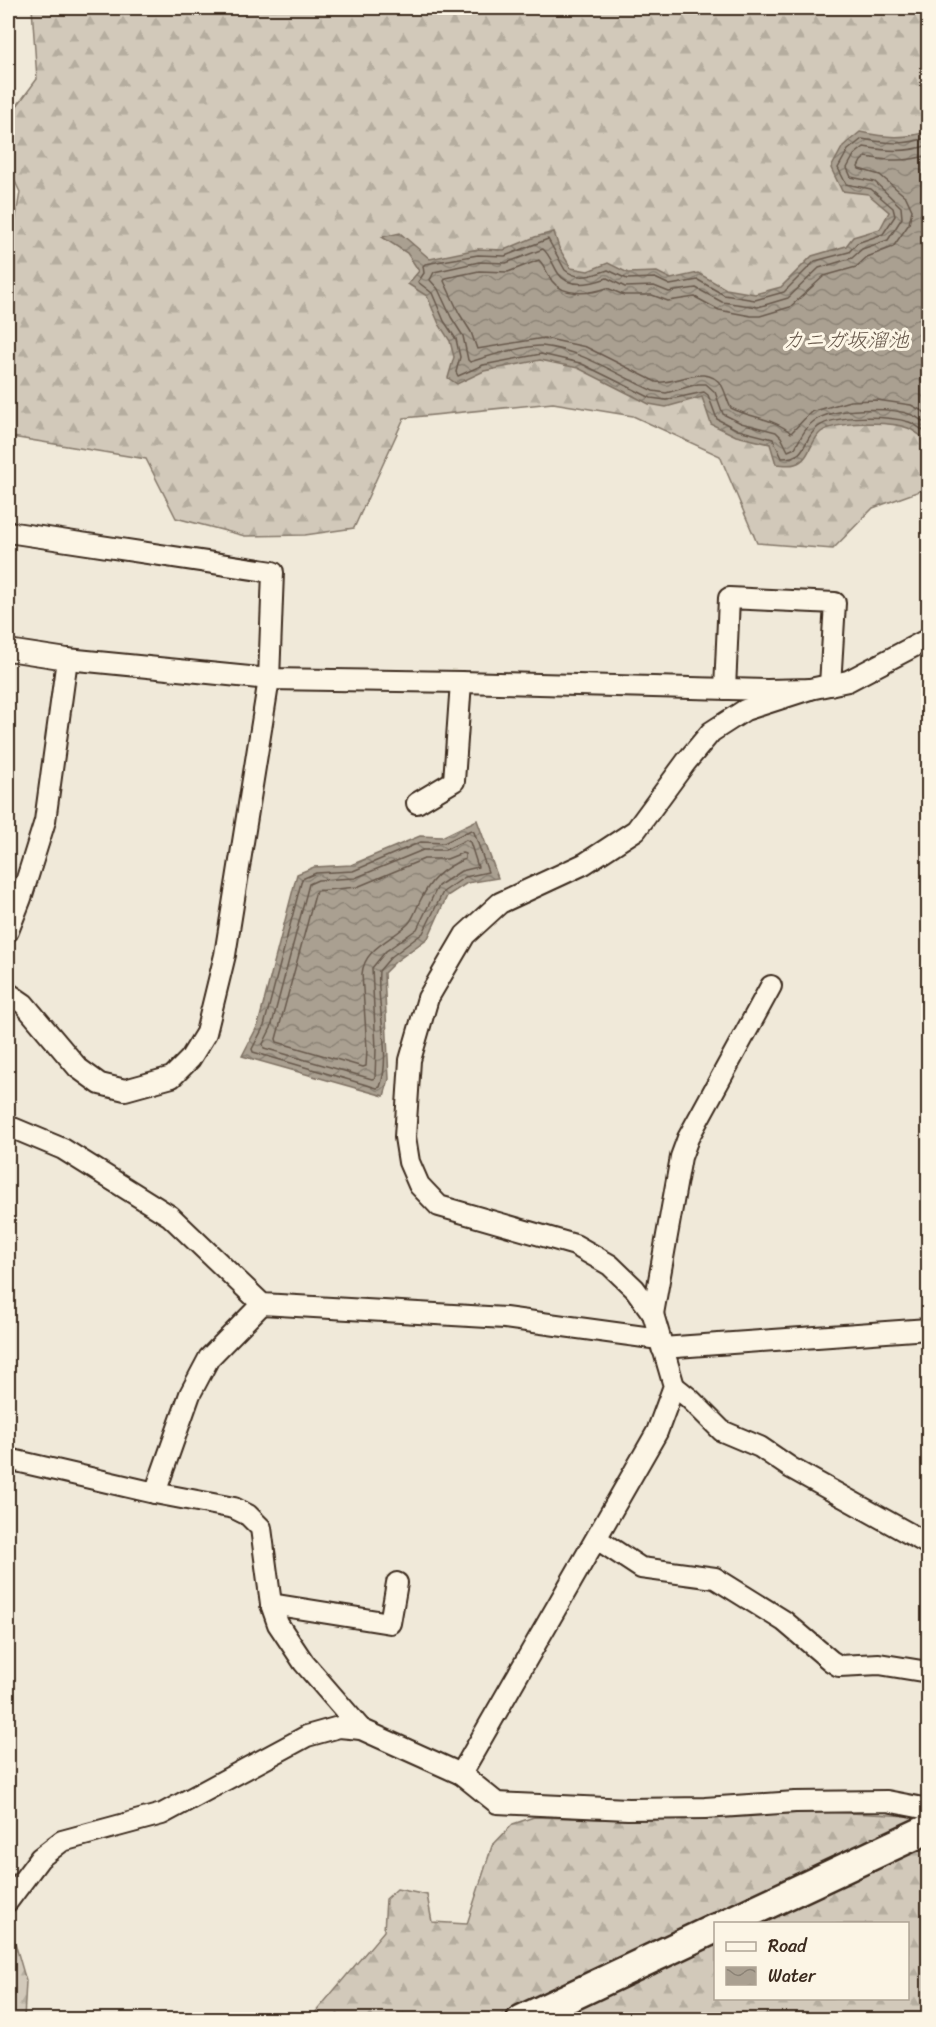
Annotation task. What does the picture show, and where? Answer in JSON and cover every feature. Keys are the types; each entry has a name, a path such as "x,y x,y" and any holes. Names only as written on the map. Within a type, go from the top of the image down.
{"highway":[{"path":"727,1922 926,1823"},
{"path":"521,2019 714,1929"}],"street":[{"path":"8,532 273,572 269,679 225,955 206,1033 190,1059 172,1077 148,1085 125,1090 100,1084 78,1068 24,1004 8,993"},
{"path":"725,689 729,598 835,603 830,684"},
{"path":"928,639 848,681 810,689 745,710 711,732 636,830 584,864 500,903 465,935 428,998 410,1060 405,1137 409,1162 419,1185 439,1206 575,1245 610,1265 634,1289 653,1314 674,1386 722,1431 760,1447 790,1468 928,1544"},
{"path":"8,650 67,659 269,679 810,689"},
{"path":"8,930 21,897 45,820 67,659"},
{"path":"417,803 454,781 461,682"},
{"path":"653,1314 681,1157 688,1138 771,986"},
{"path":"8,1126 63,1149 170,1216 262,1304 505,1318 661,1343 928,1329"},
{"path":"156,1493 190,1394 209,1358 262,1304"},
{"path":"461,1774 657,1432 674,1386"},
{"path":"8,1459 156,1493 234,1508 248,1515 261,1528 271,1604 278,1624 304,1663 361,1729"},
{"path":"597,1539 641,1568 715,1578 784,1621 831,1662 839,1666 879,1664 928,1672"},
{"path":"271,1604 390,1623 397,1583"},
{"path":"8,1901 40,1858 63,1840 162,1814 307,1736 339,1727 361,1729 461,1774 497,1803 639,1809 887,1801 926,1823"}],"green space":[{"path":"32,8 928,8 928,488 873,508 833,549 757,543 720,456 633,416 553,403 404,418 354,528 305,535 245,536 176,518 146,459 12,437 8,432 8,265 20,192 8,167 8,118 37,79"},
{"path":"829,1812 911,1816 928,1826 928,2019 309,2020 384,1931 386,1899 397,1889 427,1895 432,1922 467,1924 492,1846 513,1824 534,1817 639,1820"},
{"path":"8,1925 26,1981 24,2019 8,2019"}],"water":[{"name":"カニガ坂溜池","path":"928,131 928,441 911,429 900,426 851,424 828,428 821,432 800,462 790,465 776,464 770,444 736,436 711,424 702,397 666,407 649,404 578,368 540,360 484,371 457,384 448,378 454,357 450,341 439,324 427,296 408,284 419,271 407,253 382,237 400,233 430,259 478,249 504,250 554,232 559,248 571,268 588,271 608,263 628,273 657,272 671,279 698,273 726,289 755,294 781,287 812,256 846,246 853,237 880,229 889,212 868,194 842,191 831,168 843,146 860,132 894,137 911,136"},
{"path":"477,820 498,878 467,883 447,896 428,938 384,973 389,1079 384,1096 242,1056 258,1025 297,874 314,867 351,865 420,836 442,837"}]}
